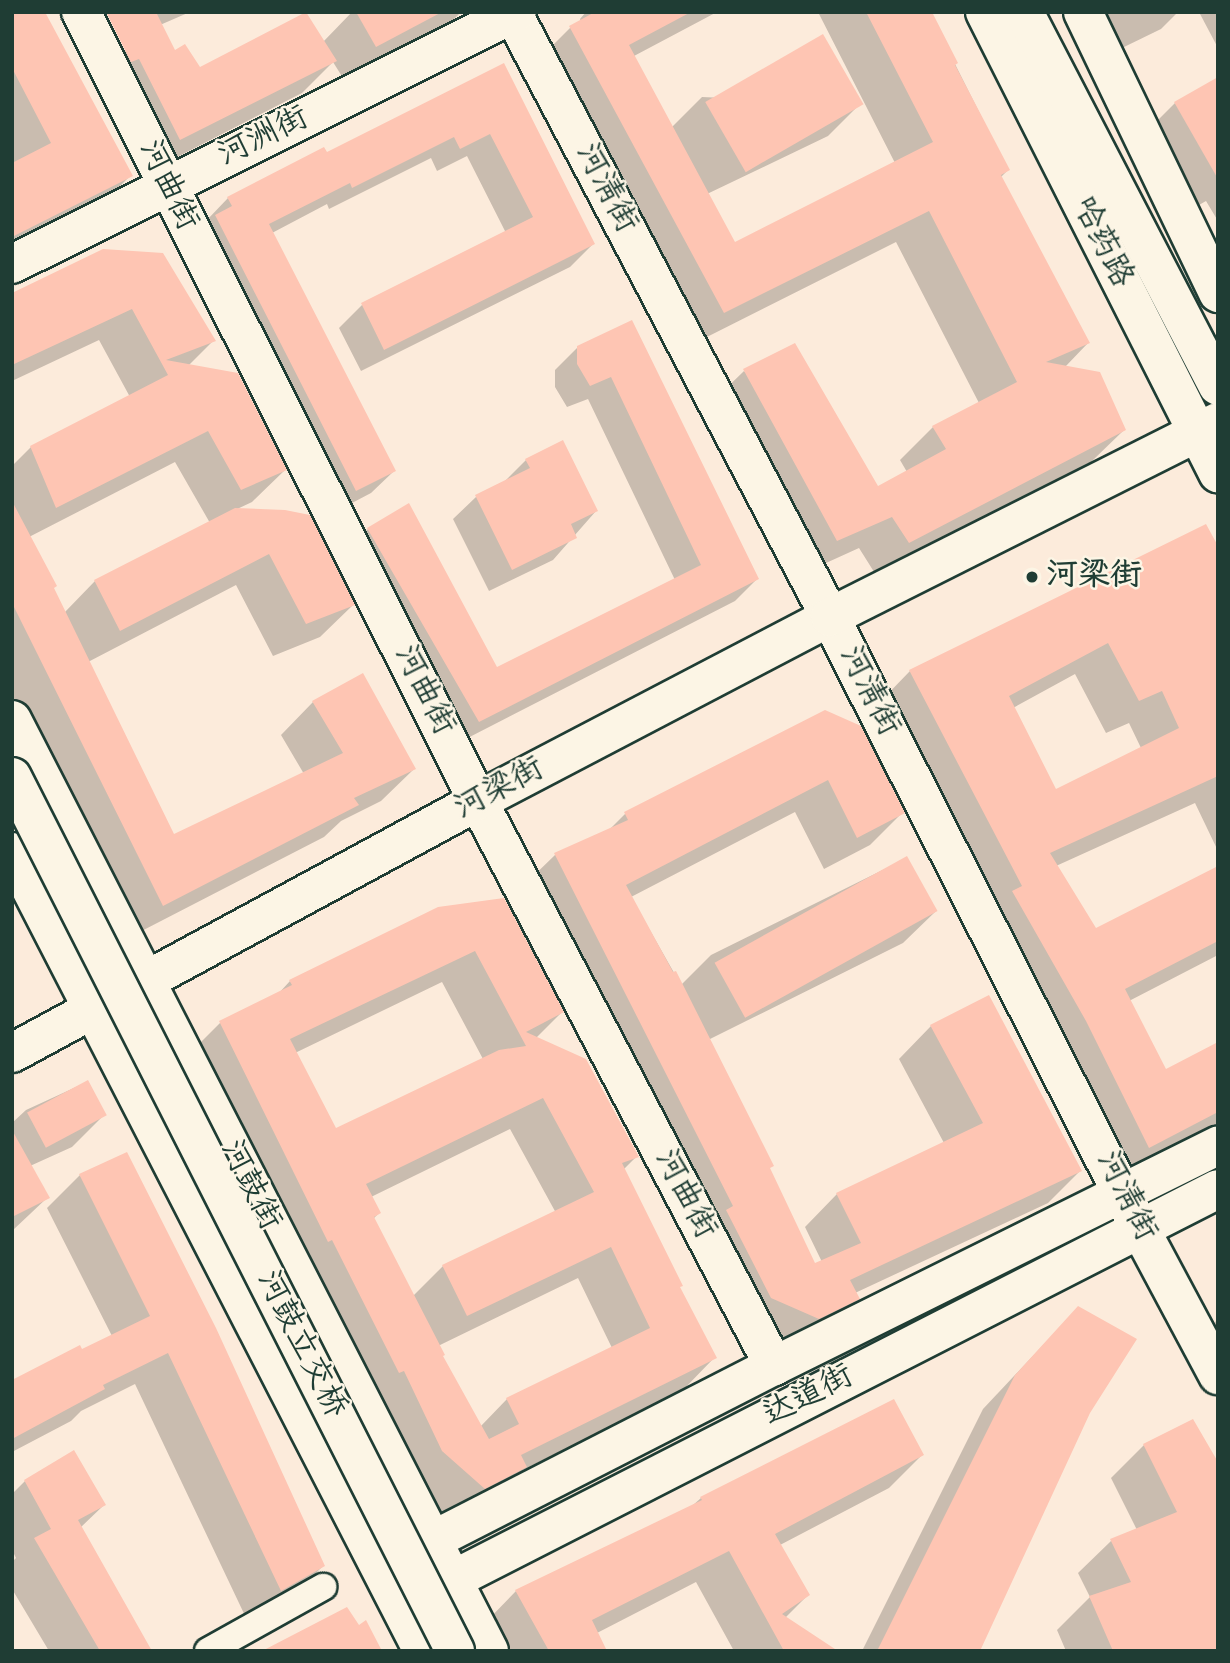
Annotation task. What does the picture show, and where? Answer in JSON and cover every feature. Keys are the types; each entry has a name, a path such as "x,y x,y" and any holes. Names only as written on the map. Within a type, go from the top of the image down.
{"main road":[{"name":"河曲街","path":"81,12 166,187 478,800 774,1366"},
{"name":"哈药路","path":"985,12 1207,427 1218,473"},
{"path":"1024,12 1218,386"},
{"path":"1083,12 1218,293"},
{"name":"河洲街","path":"12,264 514,13"},
{"name":"河清街","path":"514,13 830,617 1139,1227 1218,1375"},
{"name":"河梁街","path":"12,1053 94,1011 478,800 830,617 1207,427"},
{"name":"河鼓街","path":"12,719 489,1651"},
{"name":"河鼓立交桥","path":"12,777 456,1651"},
{"name":"河鼓街","path":"12,852 423,1651"},
{"path":"381,1566 774,1366 1218,1146"},
{"name":"达道街","path":"401,1605 453,1581 1139,1227 1218,1189"}],"street":[{"path":"208,1651 323,1587"}],"building":[{"path":"12,12 45,12 133,176 12,237 12,163 51,143 12,68"},
{"path":"106,12 156,12 175,50 185,44 200,67 306,12 337,61 180,140 139,59 131,62"},
{"path":"356,12 442,12 376,47"},
{"path":"595,12 691,12 629,45 735,242 933,142 866,12 932,12 958,63 955,65 1010,170 1001,175 1090,343 1046,362 1100,372 1126,430 909,543 892,517 837,541 743,369 795,343 878,486 946,449 932,426 1017,382 929,211 724,313 569,26"},
{"path":"823,34 864,104 746,172 705,102"},
{"path":"504,63 595,244 384,350 361,303 533,217 490,134 460,149 454,137 352,188 350,183 269,224 396,471 356,491 215,215 232,206 227,197 324,147 327,152"},
{"path":"1218,77 1218,179 1174,102"},
{"path":"103,249 163,253 216,341 166,360 238,373 287,470 241,490 208,431 56,508 30,446 168,375 132,309 12,365 12,293"},
{"path":"632,320 759,579 479,722 367,528 409,503 497,667 701,565 611,377 590,386 577,364 577,346"},
{"path":"563,440 598,511 571,524 577,538 512,570 475,495 530,468 525,459"},
{"path":"12,501 57,586 54,588 174,834 343,753 312,701 363,673 416,769 354,798 359,805 163,906 12,603"},
{"path":"235,508 285,510 310,515 355,605 306,624 269,554 120,631 94,580"},
{"path":"1206,524 1218,546 1218,776 1050,853 1096,928 1218,866 1218,941 1125,989 1166,1069 1218,1042 1218,1112 1149,1148 1086,1021 1012,891 1022,886 909,670","holes":["1108,643 1139,701 1162,691 1179,728 1056,789 1009,696"]},
{"path":"825,710 861,726 905,813 857,838 828,780 626,885 673,972 676,971 774,1166 770,1168 815,1263 861,1243 836,1193 983,1123 930,1025 989,995 1082,1171 850,1280 860,1299 819,1319 771,1298 726,1210 733,1206 554,853 628,820 624,812"},
{"path":"907,856 938,911 745,1018 715,963"},
{"path":"504,898 564,1012 526,1032 586,1059 639,1157 622,1163 683,1286 680,1287 717,1358 521,1455 527,1467 485,1489 442,1451 404,1371 399,1373 332,1240 328,1242 219,1021 292,985 289,980 438,907","holes":["475,951 526,1046 499,1050 336,1128 290,1039","543,1098 594,1192 442,1265 467,1316 611,1247 650,1328 506,1398 519,1424 489,1439 443,1356 445,1355 374,1217 381,1213 366,1184"]},
{"path":"88,1080 107,1115 46,1148 27,1112"},
{"path":"12,1130 50,1198 12,1217"},
{"path":"127,1152 216,1328 325,1566 281,1591 168,1353 103,1385 105,1389 12,1439 12,1380 80,1345 82,1349 150,1316 79,1174"},
{"path":"1078,1306 1137,1339 1090,1413 980,1651 877,1651 1015,1375"},
{"path":"894,1399 924,1455 775,1534 810,1595 782,1614 838,1651 784,1651 729,1551 592,1620 607,1651 549,1651 515,1590 702,1500 700,1497"},
{"path":"1193,1419 1218,1462 1218,1651 1113,1651 1089,1596 1131,1582 1110,1539 1177,1512 1143,1444"},
{"path":"74,1450 106,1505 78,1520 152,1651 100,1651 34,1538 51,1529 24,1480"},
{"path":"347,1607 359,1625 366,1620 382,1651 262,1651"}],"place":[{"name":"河梁街","path":"1032,577"}]}
